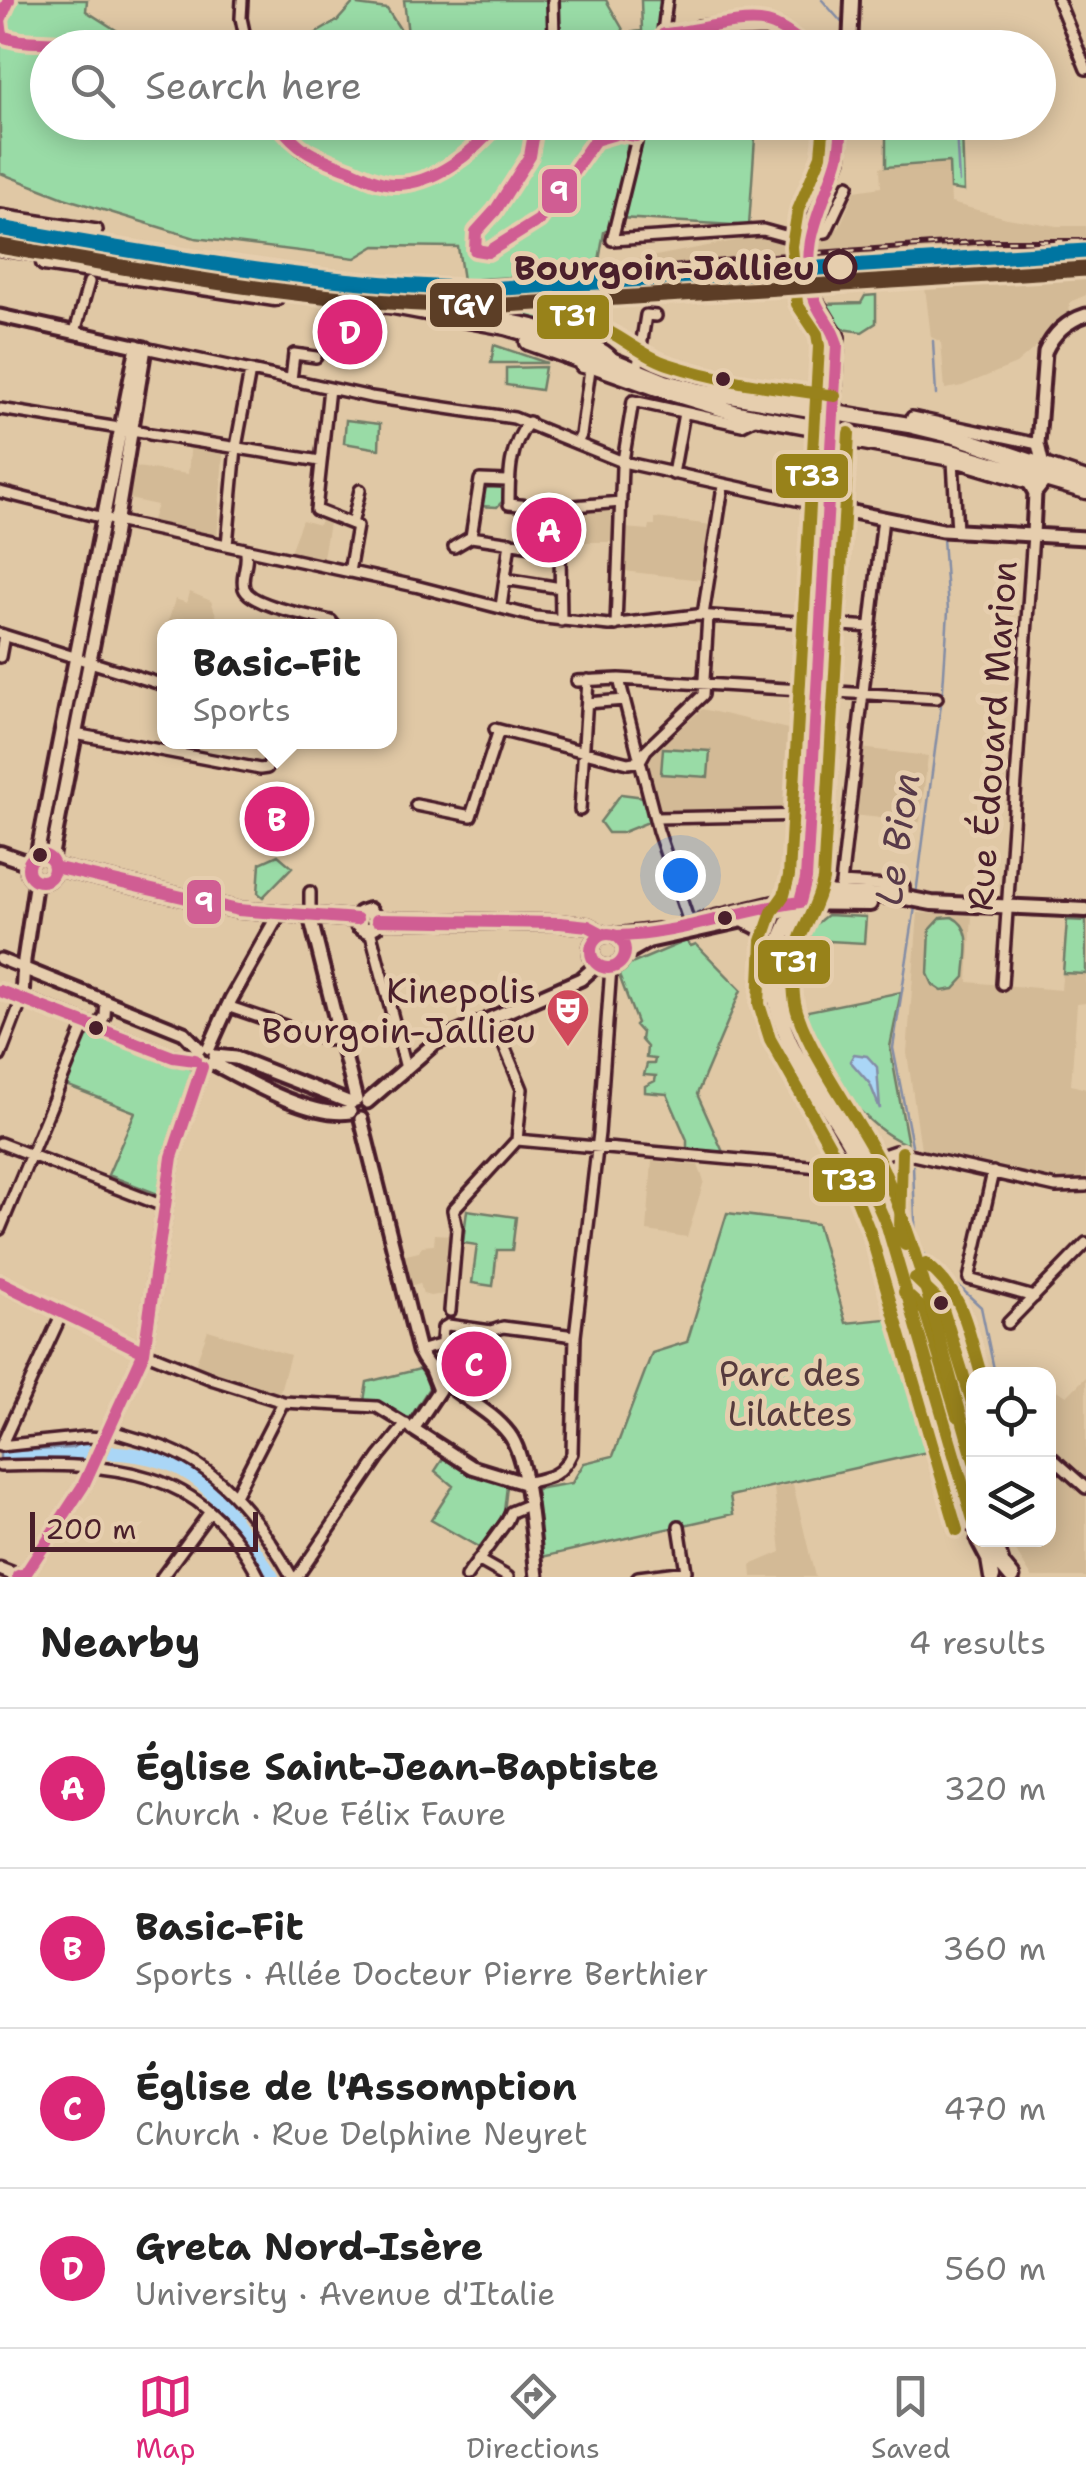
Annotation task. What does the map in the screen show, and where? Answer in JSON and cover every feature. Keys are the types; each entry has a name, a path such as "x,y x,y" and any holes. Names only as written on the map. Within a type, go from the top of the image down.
{"main road":[{"path":"852,0 852,30"},
{"path":"811,229 838,159 840,140"},
{"path":"0,246 388,305 506,327 670,393 762,419 1086,480"},
{"path":"0,256 506,336 638,366 700,391 909,425 1037,469 1086,491"},
{"path":"814,299 834,327 837,345 806,879 800,902 801,925 788,973 791,1009 900,1229 969,1457"},
{"path":"762,419 818,419 833,412"},
{"path":"0,853 220,906 357,919 360,928 588,926 604,937 622,942 625,954"},
{"path":"43,861 52,875 39,881 28,871 43,861"},
{"path":"917,903 841,888 818,892 800,902 779,912 744,921 690,928 645,934 604,937 591,950 604,966 618,964 625,954 648,942 690,928 777,904 800,902 1086,910"},
{"path":"776,962 784,927 800,902"},
{"path":"744,921 764,932 774,946 775,994 786,1032 866,1161 966,1498"},
{"path":"983,1547 990,1559 992,1577"},
{"path":"996,1547 1002,1565 1012,1577"}],"street":[{"path":"9,0 0,20 2,36 16,44 30,44"},
{"path":"242,0 243,30"},
{"path":"553,0 554,30"},
{"path":"664,30 668,0"},
{"path":"1058,0 1086,70"},
{"path":"692,30 699,26 768,23 780,30"},
{"path":"293,140 308,157 384,183 400,184 453,164 487,140"},
{"path":"533,140 530,156 495,211 476,232 475,250 488,252 525,231 547,210 595,140"},
{"path":"627,140 612,240 772,230 785,236 826,232 848,185"},
{"path":"0,215 97,230"},
{"path":"74,332 89,282"},
{"path":"588,341 594,294"},
{"path":"388,305 403,302 472,312 588,341 604,348 616,362"},
{"name":"Rue Édouard Marion","path":"1002,984 1045,352 1050,340 1072,319 1086,315"},
{"path":"0,316 329,388 529,422 623,462 723,486 942,530 1086,538"},
{"path":"638,366 646,316 656,316"},
{"path":"43,861 61,808 137,431 141,347"},
{"path":"554,347 571,363 590,370 577,444"},
{"path":"287,379 294,354 316,357"},
{"path":"227,545 236,447 250,371"},
{"path":"329,388 316,510 354,525"},
{"path":"613,625 623,462 633,401 742,425 762,419"},
{"path":"0,408 320,462"},
{"path":"673,474 684,413"},
{"path":"529,422 516,438 507,481 509,504 550,508 620,502"},
{"path":"43,861 46,806 102,518 137,431"},
{"path":"832,432 850,442 953,461 1037,469"},
{"path":"953,461 957,531"},
{"path":"471,537 480,480 507,481"},
{"path":"640,761 646,750 699,702 704,686 706,616 723,486"},
{"path":"349,572 360,490"},
{"path":"0,492 560,620 613,625 706,616 871,627"},
{"path":"841,888 883,518"},
{"path":"454,546 471,537 560,550 560,620"},
{"path":"501,607 510,542"},
{"path":"245,549 248,555 243,586 248,596 321,619"},
{"path":"505,579 561,588"},
{"path":"0,656 2,635 157,683"},
{"path":"619,679 690,928"},
{"path":"580,810 587,703 583,681 619,679 937,698"},
{"path":"587,703 624,700"},
{"path":"416,805 471,816 497,730 628,763 640,761"},
{"path":"76,734 260,769 267,768 276,749"},
{"path":"46,806 61,808"},
{"path":"656,818 810,815"},
{"path":"0,1056 22,999 39,881"},
{"path":"310,892 310,916 419,1351 446,1387 508,1432 520,1453 538,1577"},
{"path":"0,1569 23,1576 92,1465 144,1352 172,1157 205,1057 227,1006 279,914"},
{"path":"374,925 406,1068"},
{"path":"0,959 184,1033 205,1057"},
{"path":"357,1107 436,1044 604,966"},
{"path":"0,1282 144,1352 214,1380 282,1402 377,1407 472,1468 524,1483 565,1469 572,1454 575,1336 598,1148 604,966"},
{"path":"0,991 173,1057 236,1058 357,1107"},
{"path":"0,1229 91,1026 105,1016 106,1002"},
{"path":"227,1006 326,1040 341,1039"},
{"path":"450,1311 457,1228 453,1210 517,1140 522,1089 492,1017"},
{"path":"517,1140 842,1169 895,1151 1056,1187 1086,1186"},
{"path":"0,1143 166,1207"},
{"path":"993,1172 969,1279 1034,1297"},
{"path":"1008,1323 1086,1243"},
{"path":"62,1311 0,1446 105,1437 170,1450 192,1460 234,1496 259,1524 294,1577 379,1457 446,1387"},
{"path":"491,1331 489,1346 442,1340 443,1328 448,1326 491,1331 503,1327 575,1336"},
{"path":"419,1351 452,1342"},
{"path":"234,1496 282,1402"},
{"path":"1051,1457 1086,1488"},
{"path":"0,1466 92,1465 145,1474 172,1484 209,1513 241,1546 259,1577"},
{"path":"466,1577 511,1512 528,1504"},
{"path":"166,1575 209,1513"},
{"path":"638,1577 687,1574 679,1526"},
{"path":"478,1560 508,1577"}],"shaded area":[{"path":"949,162 951,203 1007,218 1086,226 1086,295 1070,302 1069,318 1016,364 945,389 941,342 931,337 924,279 824,287 796,295 672,282 487,296 419,297 328,288 0,236 0,219 326,272 391,278 553,276 597,272 598,267 744,239 839,228 855,191 881,187 880,167"},
{"path":"191,442 218,446 223,455 217,539 151,523 157,505 129,499 136,467 188,474"},
{"path":"618,505 616,542 582,542 587,532 584,521 574,519 575,508"},
{"path":"655,518 712,525 702,580 623,571 624,528 649,530 650,525 655,525"},
{"path":"302,520 319,525 321,520 329,523 322,563 289,554"},
{"path":"190,592 211,601 217,619 169,619 175,599 187,603"},
{"path":"702,709 805,733 801,811 660,810 646,760"},
{"path":"860,748 928,756 920,822 852,815"},
{"path":"918,913 972,916 968,982 1061,990 1067,920 1086,921 1086,1003 1077,1004 1071,1085 1086,1089 1086,1181 1042,1179 921,1149 907,1053"},
{"path":"652,1161 698,1165 704,1181 687,1237 647,1231"},
{"path":"435,1234 452,1235 452,1245 446,1294 430,1296 423,1294 420,1283 410,1286 402,1256 434,1245"},
{"path":"208,1330 290,1355 278,1398 194,1368"},
{"path":"1086,1377 1086,1577 1032,1577 1013,1547 1056,1547 1056,1390 1067,1396"},
{"path":"793,1484 815,1577 752,1577 751,1565 781,1552 774,1488"}],"green space":[{"path":"0,0 87,0 86,11 116,30 30,30 30,140 628,143 611,228 604,232 597,272 463,280 458,247 375,246 355,258 195,238 64,198 0,173"},
{"path":"356,0 376,0 357,5 387,9 401,30 322,30 337,21"},
{"path":"404,0 606,0 623,30 407,30"},
{"path":"641,0 662,0 658,30 642,30"},
{"path":"640,140 755,140 749,226 621,218"},
{"path":"886,140 962,140 964,191 950,189 949,162 886,167"},
{"path":"582,288 578,321 584,322 583,338 446,306 403,301 403,295 487,296"},
{"path":"876,295 876,323 862,332 843,329 825,304 861,303 865,296"},
{"path":"494,345 547,363 491,363"},
{"path":"545,367 541,390 506,385 506,368"},
{"path":"346,420 380,424 379,449 344,443"},
{"path":"486,484 505,486 497,507 478,506 481,488"},
{"path":"663,748 710,751 708,777 661,774"},
{"path":"621,794 644,797 651,821 621,833 608,833 600,822"},
{"path":"278,855 292,867 263,897 258,893 260,863"},
{"path":"827,915 866,917 864,943 829,941 808,951 812,927"},
{"path":"952,917 966,935 965,977 954,989 942,991 933,985 928,974 930,930 941,918"},
{"path":"1067,920 1086,921 1086,974 1063,973"},
{"path":"686,941 691,946 696,944 741,990 697,1094 723,1152 687,1149 687,1140 667,1094 645,1092 645,1086 655,1081 656,1076 644,1075 647,1064 654,1064 655,1059 646,1058 647,1047 635,1025 617,970"},
{"path":"901,992 890,1047 908,1145 874,1123 844,1092 821,1054 806,1016 808,1011"},
{"path":"96,1032 190,1067 194,1078 163,1196 108,1175 135,1112 66,1085 86,1036"},
{"path":"467,1210 516,1217 512,1250 497,1250 493,1286 472,1283 477,1245 463,1243"},
{"name":"Parc des Lilattes","path":"727,1213 817,1224 846,1323 905,1317 945,1448 730,1496 733,1514 542,1557 536,1489 572,1483 584,1463 613,1456 652,1353 687,1342"},
{"path":"420,1369 431,1385 408,1421 380,1404 364,1401 367,1382"},
{"path":"444,1457 463,1470 507,1486 504,1512 482,1549 431,1520 453,1486 435,1471"}],"water":[{"path":"854,1054 867,1056 877,1067 880,1109 870,1084 850,1061"},
{"path":"89,1441 96,1444 87,1460 78,1463 0,1463 0,1452 71,1448"}],"waterway":[{"name":"Le Bion","path":"822,0 844,25"},
{"name":"Le Bion","path":"957,140 959,182"},
{"name":"Le Bion","path":"933,341 936,395"},
{"name":"Le Bion","path":"916,894 943,689 948,611 943,538"},
{"name":"Le Bion","path":"912,1145 893,1048 915,907"},
{"name":"Le Bion","path":"913,1166 916,1246 981,1307 994,1367"},
{"path":"86,1452 155,1459 180,1468 218,1499 272,1577"},
{"name":"Le Bion","path":"1056,1454 1086,1479"}],"tunnel":[{"path":"811,229 814,299"}],"railway":[{"path":"577,278 759,257 991,241 1086,241"}],"transit line":[{"name":"9","path":"9,0 0,20 2,36 30,41"},
{"name":"9","path":"688,30 756,22 782,30"},
{"name":"9","path":"293,140 317,156 393,184 438,173 483,140"},
{"name":"9","path":"533,140 530,156 495,211 476,232 475,250 488,252 539,220 595,140"},
{"name":"T33","path":"822,140 821,155 798,210 792,246 797,304 817,334 819,346 789,876 762,941 759,1004 770,1039 850,1182 870,1232 957,1530"},
{"name":"9","path":"800,902 806,879 837,345 816,303 809,259 814,227 840,140"},
{"path":"0,228 303,276 487,289 1086,251"},
{"name":"T31","path":"3,230 389,287 439,288 493,296 593,324 658,360 688,370 835,396"},
{"name":"TGV","path":"0,246 304,294 488,306 1086,269"},
{"name":"T31","path":"849,433 823,880 798,944 794,996 807,1035 875,1152 898,1206 973,1457"},
{"name":"9","path":"41,855 50,859 54,868 50,877 41,881 32,877 28,868 32,859 41,855"},
{"name":"9","path":"54,867 238,910 357,919"},
{"name":"9","path":"616,936 663,931 800,902"},
{"name":"9","path":"377,920 560,923 588,926 603,934"},
{"name":"9","path":"608,934 620,939 625,951 620,963 608,968 596,963 591,951 596,939 608,934"},
{"name":"9","path":"0,991 173,1057 195,1060"},
{"name":"9","path":"18,1576 26,1573 83,1486 144,1352 172,1157 202,1067"},
{"path":"902,1152 900,1229 905,1245"},
{"path":"860,1164 887,1226 966,1496"},
{"name":"T31","path":"926,1264 957,1300 979,1367"},
{"path":"915,1278 941,1303 966,1383"},
{"name":"9","path":"0,1282 144,1352"},
{"name":"T33","path":"904,1292 925,1311 957,1416"}],"place":[{"name":"Bourgoin-Jallieu","path":"840,267"},
{"name":"Greta Nord-Isère","path":"350,332"},
{"name":"Église Saint-Jean-Baptiste","path":"549,530"},
{"name":"Basic-Fit","path":"277,819"},
{"name":"Kinepolis Bourgoin-Jallieu","path":"568,1048"},
{"name":"Église de l'Assomption","path":"474,1364"}]}
